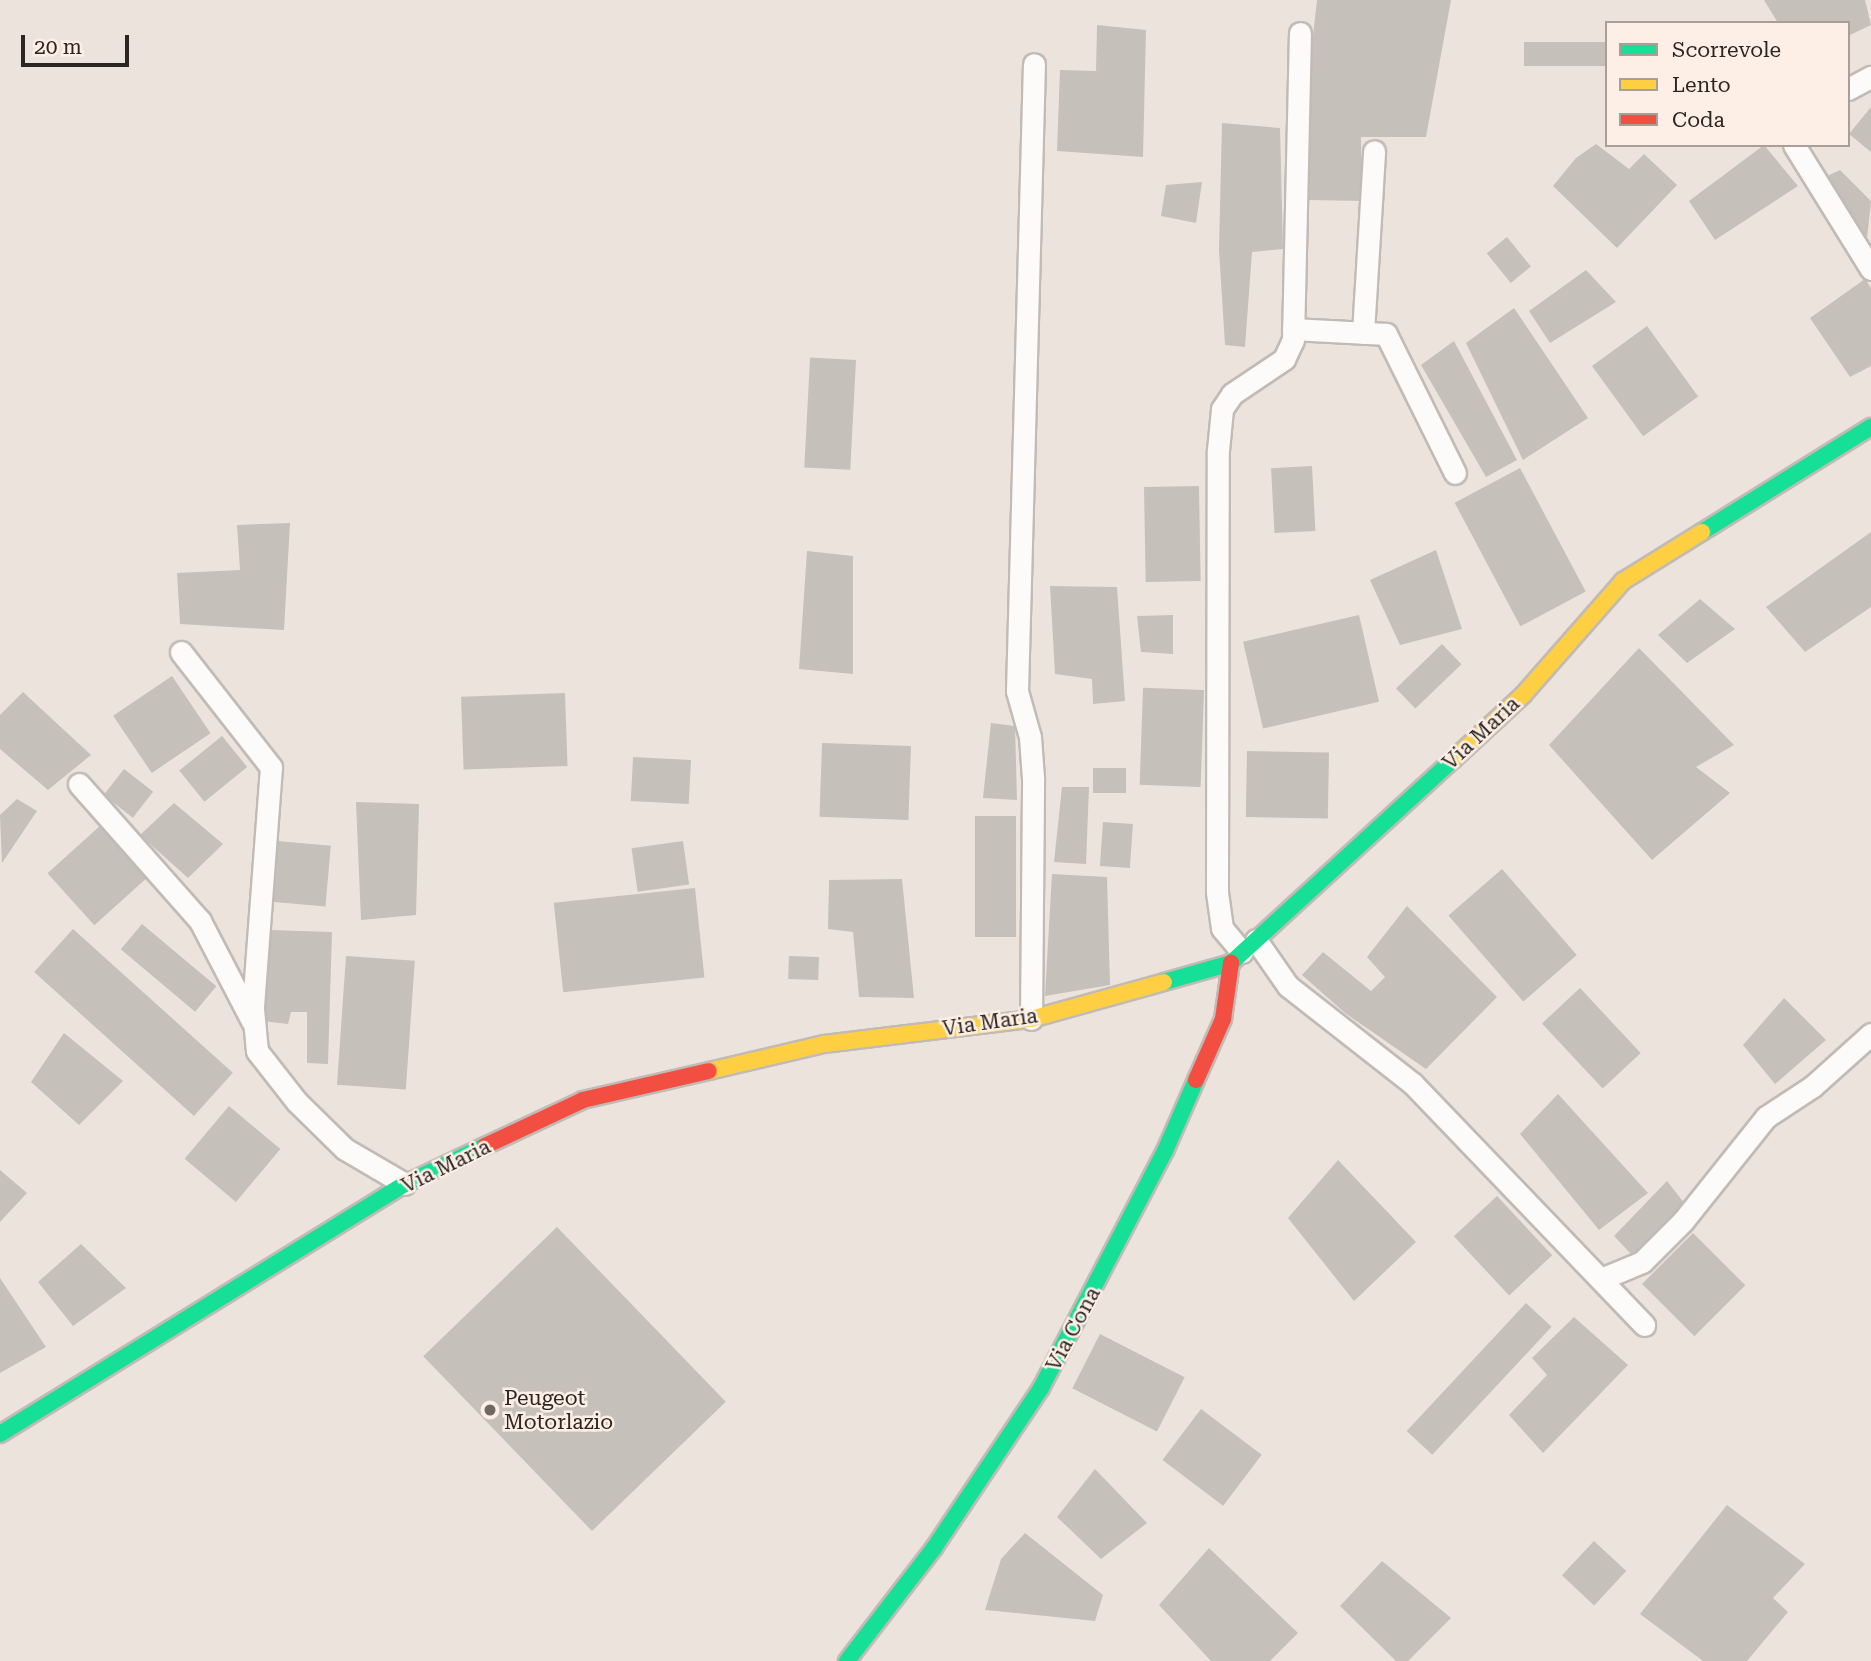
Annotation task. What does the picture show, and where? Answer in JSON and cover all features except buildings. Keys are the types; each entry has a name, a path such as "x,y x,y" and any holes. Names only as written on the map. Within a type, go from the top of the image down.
{"street":[{"name":"Via Maria","path":"0,1434 405,1184 583,1100 824,1044 1031,1018 1243,951 1523,695 1623,581 1871,427"},
{"name":"Via Cona","path":"847,1661 942,1537 1041,1388 1165,1151 1223,1019 1243,951"}],"lane":[{"path":"1300,33 1293,329 1284,359 1232,394 1222,409 1217,450 1217,891 1222,928 1243,951 1413,1084 1644,1325"},
{"path":"1031,1018 1033,778 1030,737 1017,691 1034,64"},
{"path":"1850,88 1871,77"},
{"path":"1795,147 1871,270"},
{"path":"1363,333 1374,151"},
{"path":"1293,329 1386,334 1455,473"},
{"path":"181,652 271,767 254,1026 257,1051 298,1102 345,1149 405,1184"},
{"path":"79,784 200,921 254,1026"},
{"path":"1601,1279 1642,1262 1683,1221 1766,1116 1813,1086 1871,1034"}],"traffic: fast":[{"path":"1702,532 1871,427"},
{"path":"1164,982 1231,963 1454,759"},
{"path":"847,1661 934,1548 1041,1388 1165,1151 1196,1080"},
{"path":"0,1434 405,1184 485,1146"}],"traffic: slow":[{"path":"1454,759 1523,695 1623,581 1702,532"},
{"path":"709,1071 824,1044 1031,1019 1164,982"}],"traffic: jam":[{"path":"1196,1080 1223,1019 1231,963"},
{"path":"485,1146 583,1100 709,1071"}],"place":[{"name":"Peugeot Motorlazio","path":"490,1410"}]}
